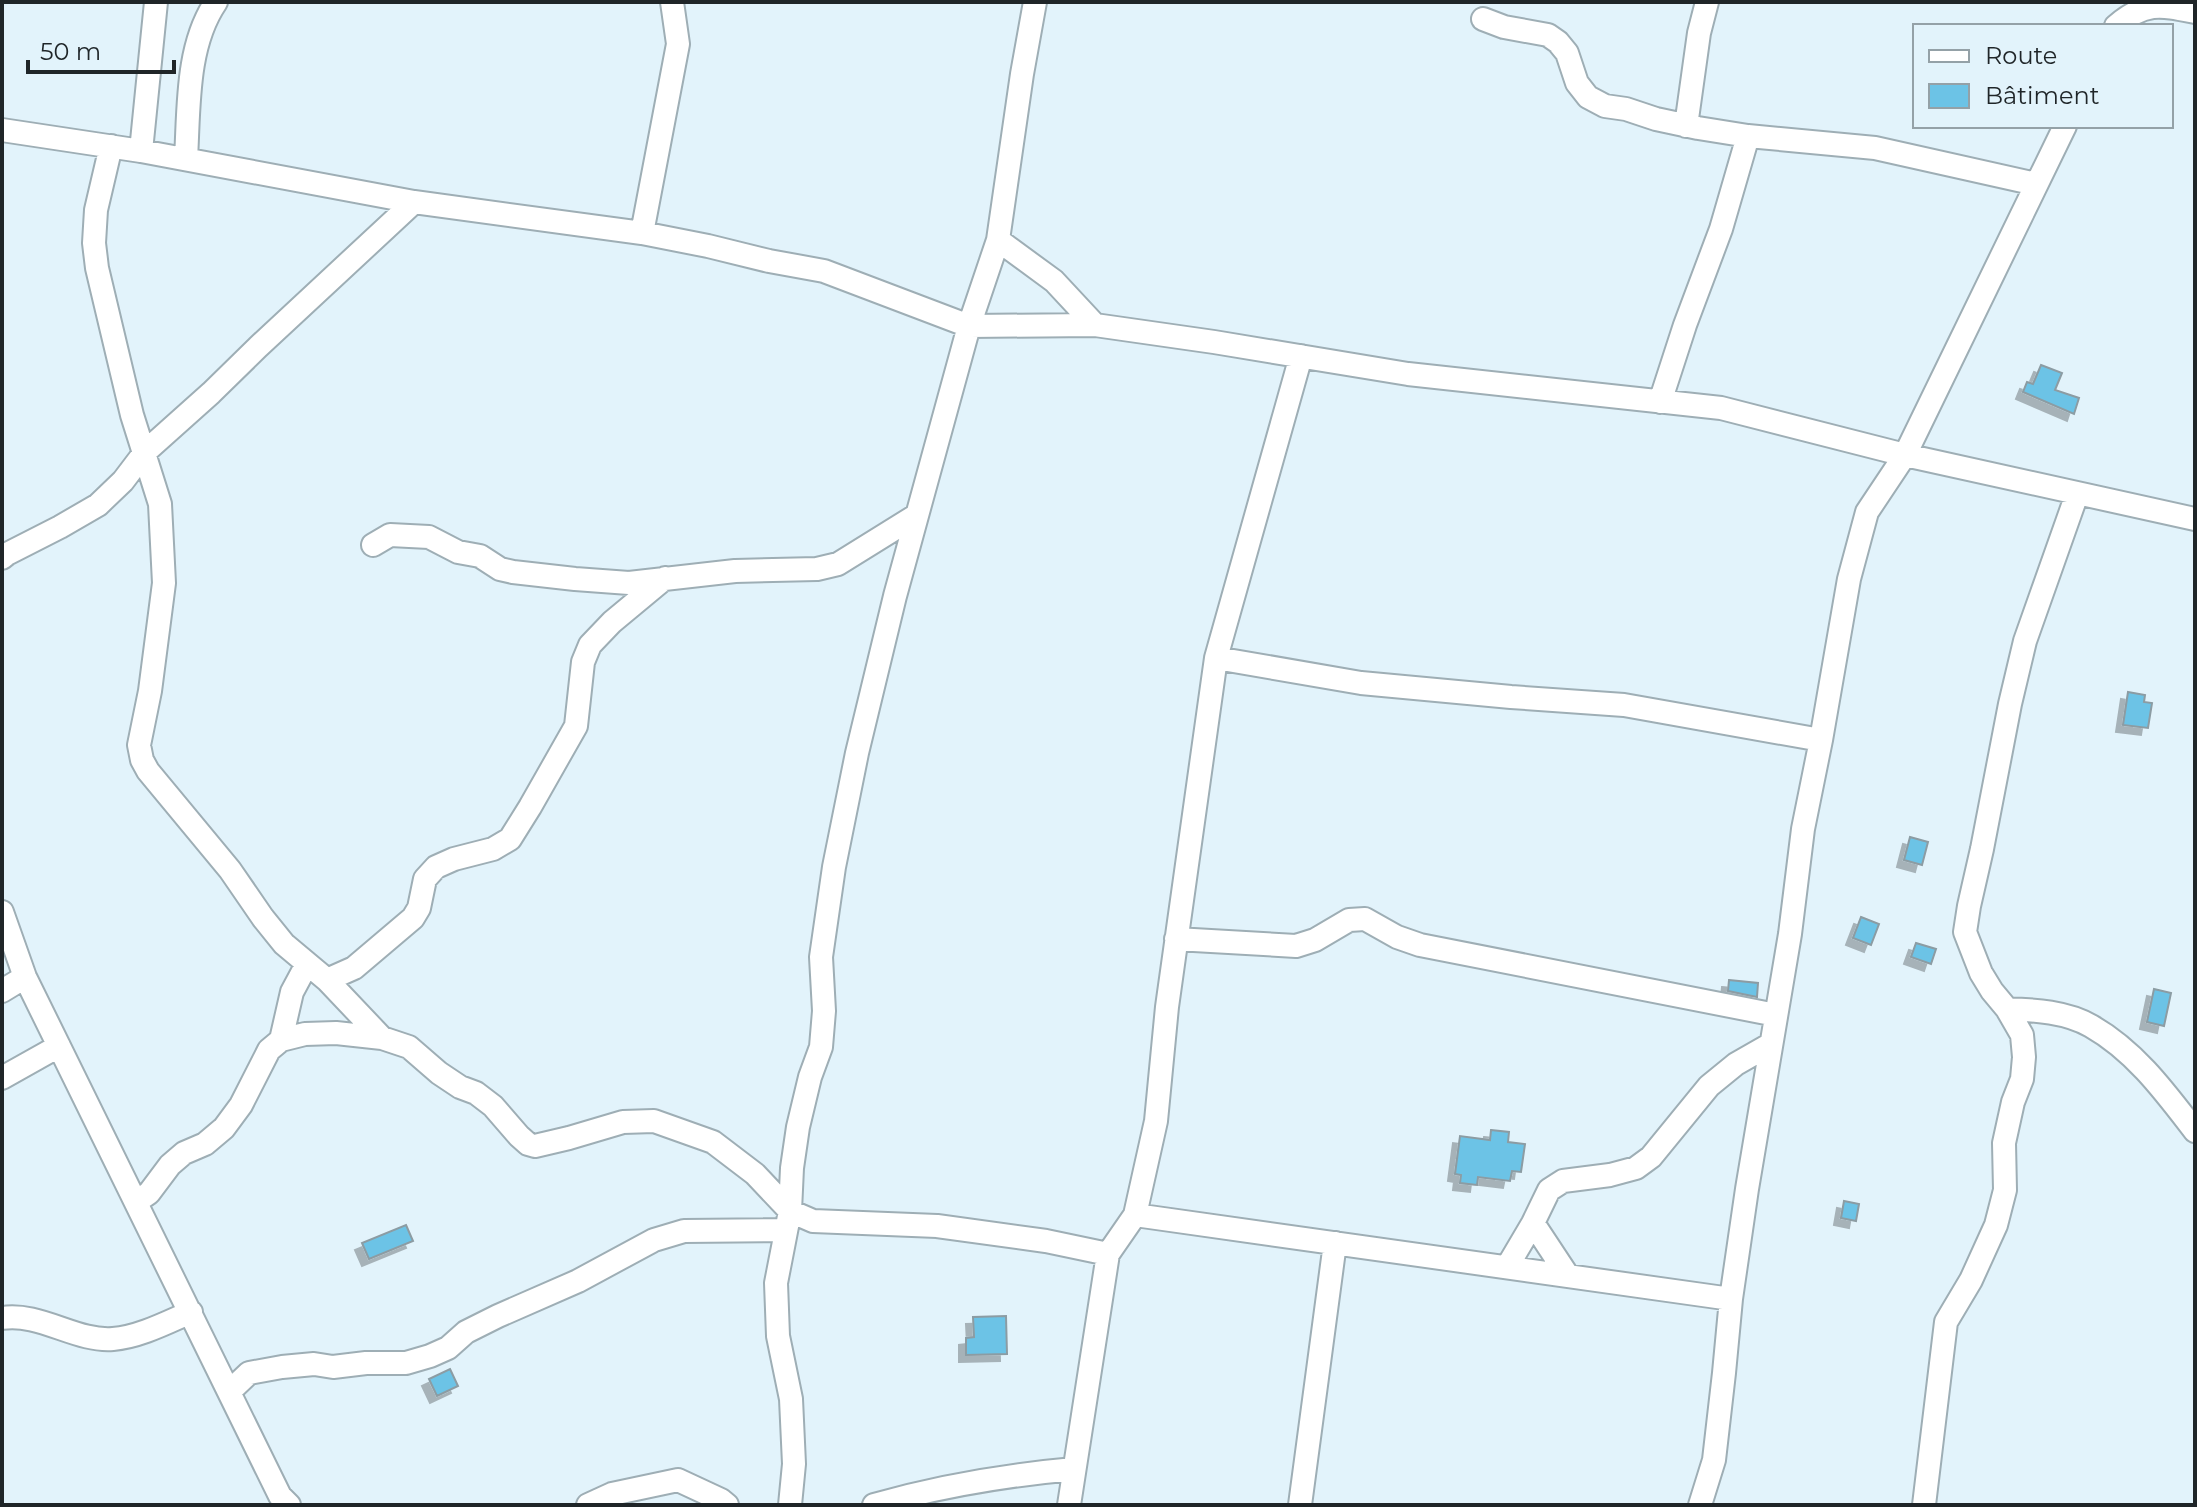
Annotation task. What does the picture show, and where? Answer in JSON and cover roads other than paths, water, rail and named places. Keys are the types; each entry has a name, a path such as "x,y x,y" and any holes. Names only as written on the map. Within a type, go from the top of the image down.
{"street":[{"path":"141,151 156,2"},
{"path":"186,159 193,68 207,15 216,2"},
{"path":"642,233 678,44 672,2"},
{"path":"790,1505 794,1464 791,1399 778,1336 776,1283 788,1220 798,1127 821,1047 824,1011 821,957 834,867 857,753 895,596 969,326 998,240 1035,2"},
{"path":"1686,126 1699,33 1707,2"},
{"path":"2118,24 2130,14 2161,5 2195,12"},
{"path":"1483,19 1504,27 1548,35 1558,42 1567,53 1577,83 1595,102 1686,126 1748,136 1875,148 2036,184"},
{"path":"1700,1505 1714,1460 1731,1299 1790,934 1803,829 1849,579 1867,512 1905,455 2064,128"},
{"path":"2,130 141,151 414,202 642,233 824,271 969,326 1095,325 1408,374 1721,408 1905,455 2195,519"},
{"path":"1660,402 1721,229 1748,136"},
{"path":"111,146 96,210 94,243 97,268 132,415 160,504 164,583 150,691 139,745 142,760 230,870 284,944 327,980 382,1038"},
{"path":"2,558 98,505 123,481 145,452 414,202"},
{"path":"998,240 1054,281 1095,325"},
{"path":"1069,1505 1108,1254 1135,1215 1156,1121 1176,939 1216,658 1301,356"},
{"path":"1924,1505 1946,1322 1971,1280 1996,1225 2005,1190 2004,1143 2013,1102 2022,1079 2024,1057 2022,1035 1981,973 1965,932 2025,641 2077,494"},
{"path":"373,545 390,535 429,537 458,552 480,556 500,569 513,572 629,583 735,571 817,569 838,564 917,515"},
{"path":"327,980 354,968 413,918 419,908 425,879 436,867 493,849 510,839 576,726 583,662 590,645 612,622 666,578"},
{"path":"1216,658 1361,683 1624,705 1821,740"},
{"path":"2,912 25,977 280,1496 289,1505"},
{"path":"1176,939 1296,946 1315,940 1349,920 1365,919 1397,937 1442,950 1776,1015"},
{"path":"281,1040 292,992 307,964"},
{"path":"2,991 25,977"},
{"path":"2007,1009 2038,1010 2090,1025 2127,1052 2151,1076 2195,1131"},
{"path":"136,1202 149,1193 170,1165 184,1153 205,1144 224,1128 241,1105 269,1050 281,1040 305,1034 336,1033 382,1038 409,1047 449,1080 476,1093 493,1106 528,1144 535,1146 623,1122 654,1121 713,1142 755,1174 788,1220"},
{"path":"1507,1267 1549,1190 1563,1181 1636,1168 1651,1157 1709,1086 1736,1064 1771,1044"},
{"path":"2,1078 59,1046"},
{"path":"1135,1215 1731,1299"},
{"path":"217,1364 235,1366 249,1373 314,1364 333,1367 406,1363 448,1348 466,1332 578,1281 654,1240 684,1231 788,1220 937,1226 1046,1241 1108,1254"},
{"path":"1533,1223 1568,1276"},
{"path":"1300,1505 1335,1243"},
{"path":"2,1318 12,1316 113,1339 151,1329 191,1312"},
{"path":"230,1391 249,1373"},
{"path":"874,1505 958,1484 1074,1469"},
{"path":"588,1505 612,1494 678,1480 727,1505"}]}
